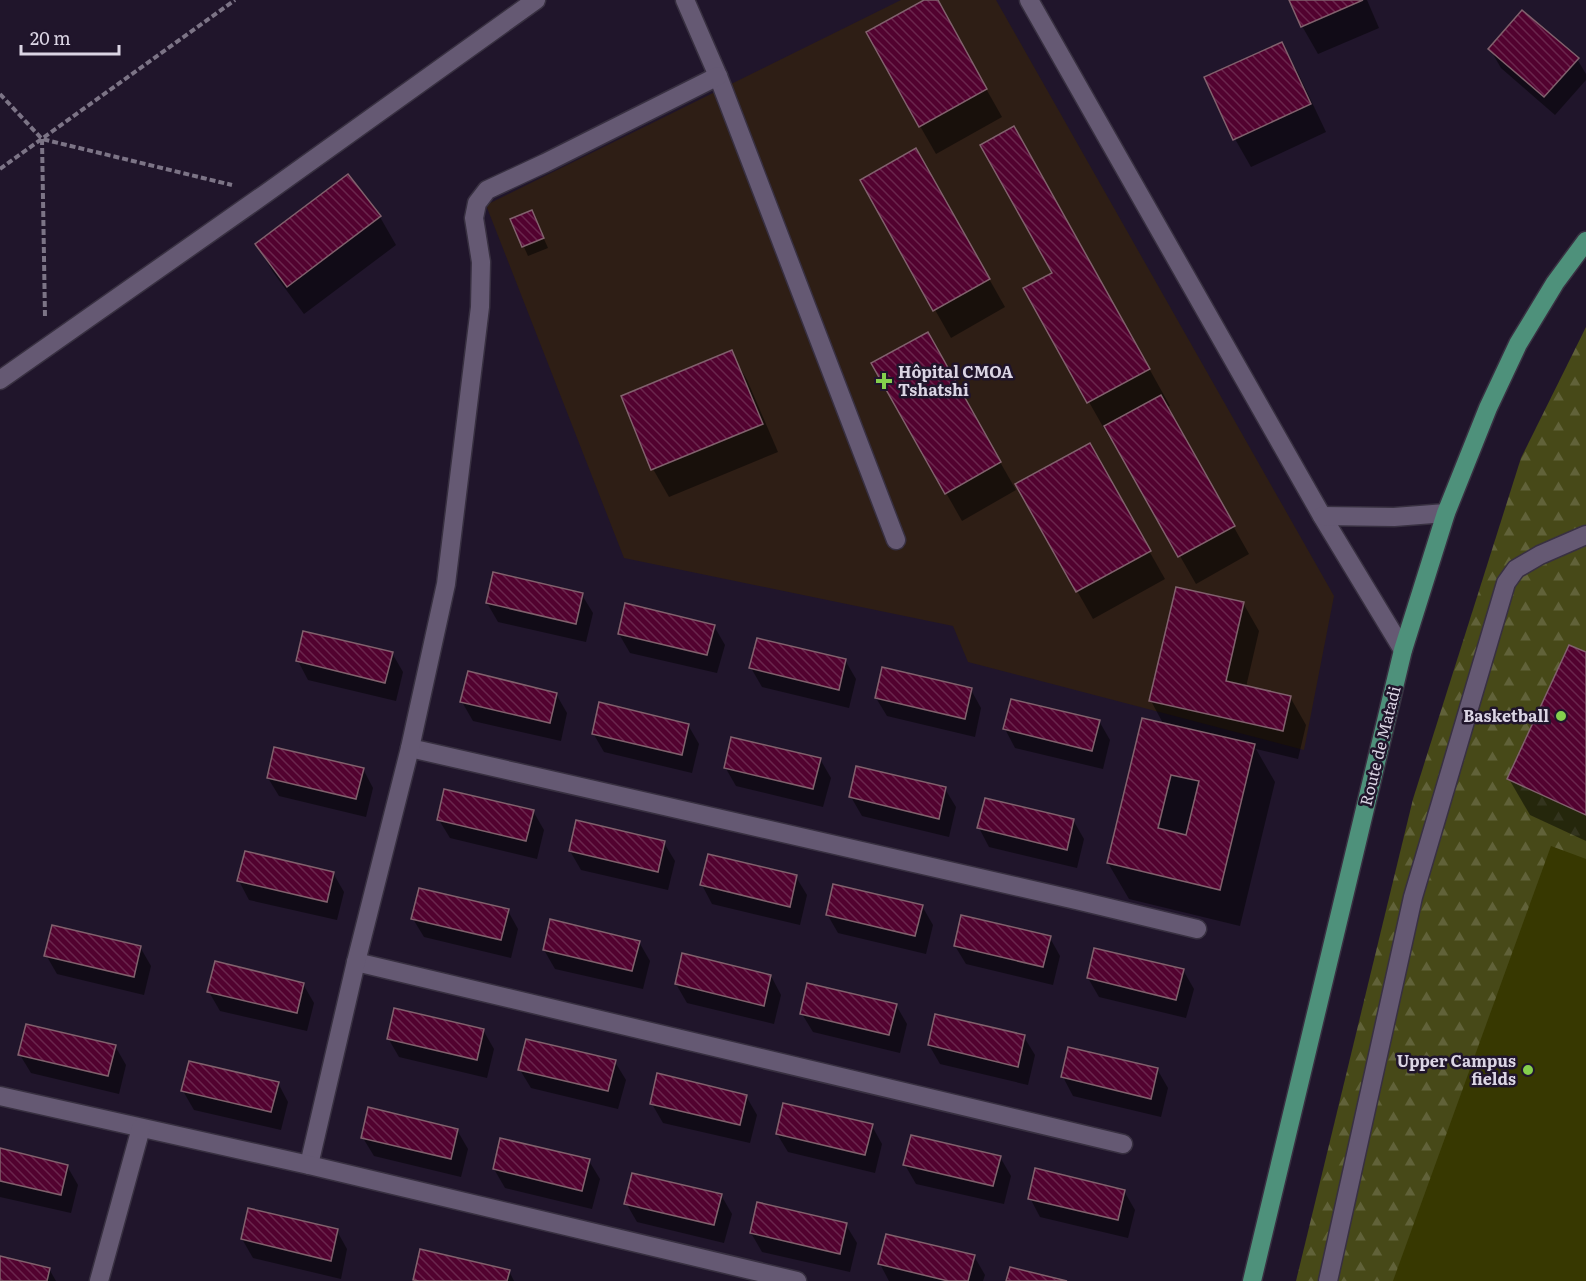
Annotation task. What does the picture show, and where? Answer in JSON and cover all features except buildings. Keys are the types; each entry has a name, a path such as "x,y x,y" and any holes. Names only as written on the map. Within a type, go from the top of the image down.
{"main road":[{"name":"Route de Matadi","path":"1252,1281 1403,650 1446,513 1488,408 1518,344 1555,283 1586,241"}],"street":[{"path":"0,380 536,0"},
{"path":"686,0 718,76 896,540"},
{"path":"1029,0 1322,516 1403,650"},
{"path":"309,1165 356,962 410,748 446,584 480,307 481,262 474,218 477,203 488,190 718,76"},
{"path":"1322,516 1394,517 1446,513"},
{"path":"1328,1281 1413,897 1506,583 1516,569 1540,555 1586,535"},
{"path":"410,748 1197,929"},
{"path":"356,962 1123,1144"},
{"path":"0,1096 309,1165 797,1281"},
{"path":"99,1281 141,1128"}],"path":[{"path":"0,169 235,0"},
{"path":"0,94 42,139 265,194"},
{"path":"42,139 45,348"}],"shaded area":[{"name":"Hôpital CMOA Tshatshi","path":"901,0 996,0 1334,596 1304,750 968,662 953,626 624,558 486,205"},
{"name":"Upper Campus fields","path":"1551,846 1586,859 1586,1281 1393,1281"}],"green space":[{"path":"1586,327 1586,1281 1296,1281 1413,799 1521,458"}],"place":[{"name":"Hôpital CMOA Tshatshi","path":"884,381"},
{"name":"Basketball","path":"1561,716"},
{"name":"Upper Campus fields","path":"1528,1070"}]}
